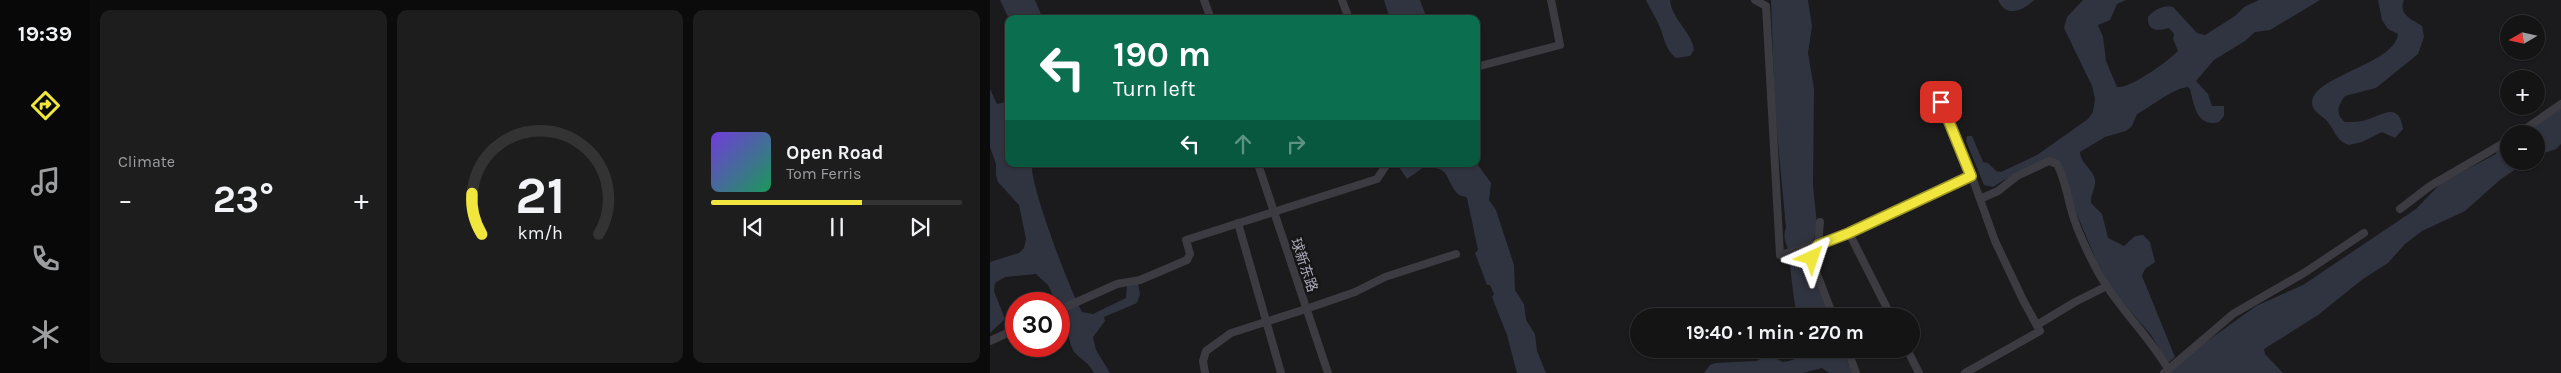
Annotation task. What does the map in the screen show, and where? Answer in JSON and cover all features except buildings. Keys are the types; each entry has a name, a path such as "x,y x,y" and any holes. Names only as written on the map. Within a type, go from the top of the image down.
{"street":[{"path":"1204,0 1210,15"},
{"path":"1342,0 1348,15"},
{"path":"1480,66 1560,44 1551,0"},
{"path":"1755,0 1766,6 1780,254 1814,246 1849,233 1971,176"},
{"path":"1935,86 2008,270 2040,331 1965,373"},
{"path":"2531,125 2561,104"},
{"path":"2400,209 2430,186 2500,145"},
{"path":"1980,199 1998,191 2017,176 2049,161 2055,162 2064,182 2078,230 2107,286 2146,335 2166,371 2233,314 2304,273 2364,233"},
{"name":"球新东路","path":"1259,167 1328,373"},
{"path":"1070,306 1117,284 1145,278 1187,260 1190,254 1186,240 1377,178 1385,167"},
{"path":"1820,222 1814,246 1813,265 1831,308"},
{"path":"1238,223 1280,373"},
{"path":"1849,233 1887,308"},
{"path":"1205,373 1203,361 1209,347 1231,333 1355,292 1385,277 1456,254"},
{"path":"2038,325 2074,302 2107,286"},
{"path":"990,340 1005,334"},
{"path":"1850,358 1856,373"},
{"path":"1912,358 1919,373"}],"water":[{"path":"1000,0 1035,0 1041,15 1007,15"},
{"path":"1384,0 1420,0 1426,15 1389,15"},
{"path":"1646,0 1670,0 1674,14 1690,37 1694,50 1690,56 1676,58 1672,54"},
{"path":"1771,0 1808,0 1812,26 1808,53 1814,89 1813,185 1817,225 1813,243 1807,245 1807,260 1826,308 1796,308 1789,254 1785,238 1786,228 1775,110"},
{"path":"1998,0 2034,0 2020,10 2010,11 2001,6"},
{"path":"2083,0 2126,0 2117,4 2110,20 2098,25 2103,37 2106,61 2117,87 2131,84 2158,67 2178,51 2173,39 2174,34 2169,28 2158,30 2149,25 2148,17 2159,8 2173,7 2197,33 2205,35 2235,16 2244,7 2259,0 2320,0 2270,30 2255,32 2245,41 2214,60 2196,81 2208,94 2212,106 2224,106 2224,116 2219,122 2206,122 2201,118 2195,108 2190,89 2188,87 2182,88 2137,114 2132,126 2126,131 2105,137 2080,152 2083,161 2094,176 2095,183 2091,203 2102,214 2108,238 2124,246 2135,236 2143,235 2150,242 2155,262 2145,269 2142,276 2175,357 2168,363 2151,335 2113,291 2097,262 2075,210 2059,162 2048,161 2004,180 1993,187 1984,185 1966,141 1967,136 1972,136 1983,162 1988,163 1996,171 2001,172 2037,155 2088,119 2093,112 2095,99 2092,86 2064,28 2067,17"},
{"path":"2378,0 2404,0 2404,13 2422,26 2424,37 2418,54 2376,88 2345,96 2339,106 2340,116 2345,122 2363,121 2383,113 2393,112 2401,120 2403,129 2395,138 2382,132 2362,142 2349,145 2338,138 2327,121 2314,109 2314,97 2322,87 2382,55 2393,45 2398,34 2388,29 2382,20"},
{"path":"990,89 997,104 1005,102 1005,167 1032,167 1044,214 1061,262 1082,312 1093,314 1126,298 1127,285 1138,283 1140,294 1137,303 1104,317 1105,321 1093,337 1096,350 1110,373 1094,373 1088,364 1072,349 1070,342 1070,292 1051,292 1048,285 1036,274 1005,277 995,283 994,291 1005,319 990,333 990,262 1019,253 1024,248 1026,239 1019,205 998,182 996,164 990,147"},
{"path":"2561,106 2561,144 2556,149 2545,153 2545,125 2534,125"},
{"path":"2500,147 2500,170 2514,170 2501,179 2465,211 2422,231 2405,244 2388,263 2363,279 2318,315 2264,349 2265,354 2283,373 2168,373 2174,365 2256,306 2303,285 2416,209 2441,183 2496,154 2497,149"},
{"path":"1399,167 1424,167 1407,179"},
{"path":"1424,167 1479,167 1491,183 1489,200 1496,210 1514,265 1515,290 1524,304 1526,320 1535,334 1537,351 1546,373 1517,373 1507,335 1492,297 1494,294 1490,285 1487,285 1475,253 1478,250 1467,198 1458,194 1443,171"},
{"path":"1762,358 1775,358 1783,362 1796,358 1846,358 1852,373 1829,373 1822,368 1803,373 1704,373 1710,365 1716,363 1756,361"}],"route":[{"path":"1812,258 1818,245 1849,233 1971,176 1941,102"}]}
